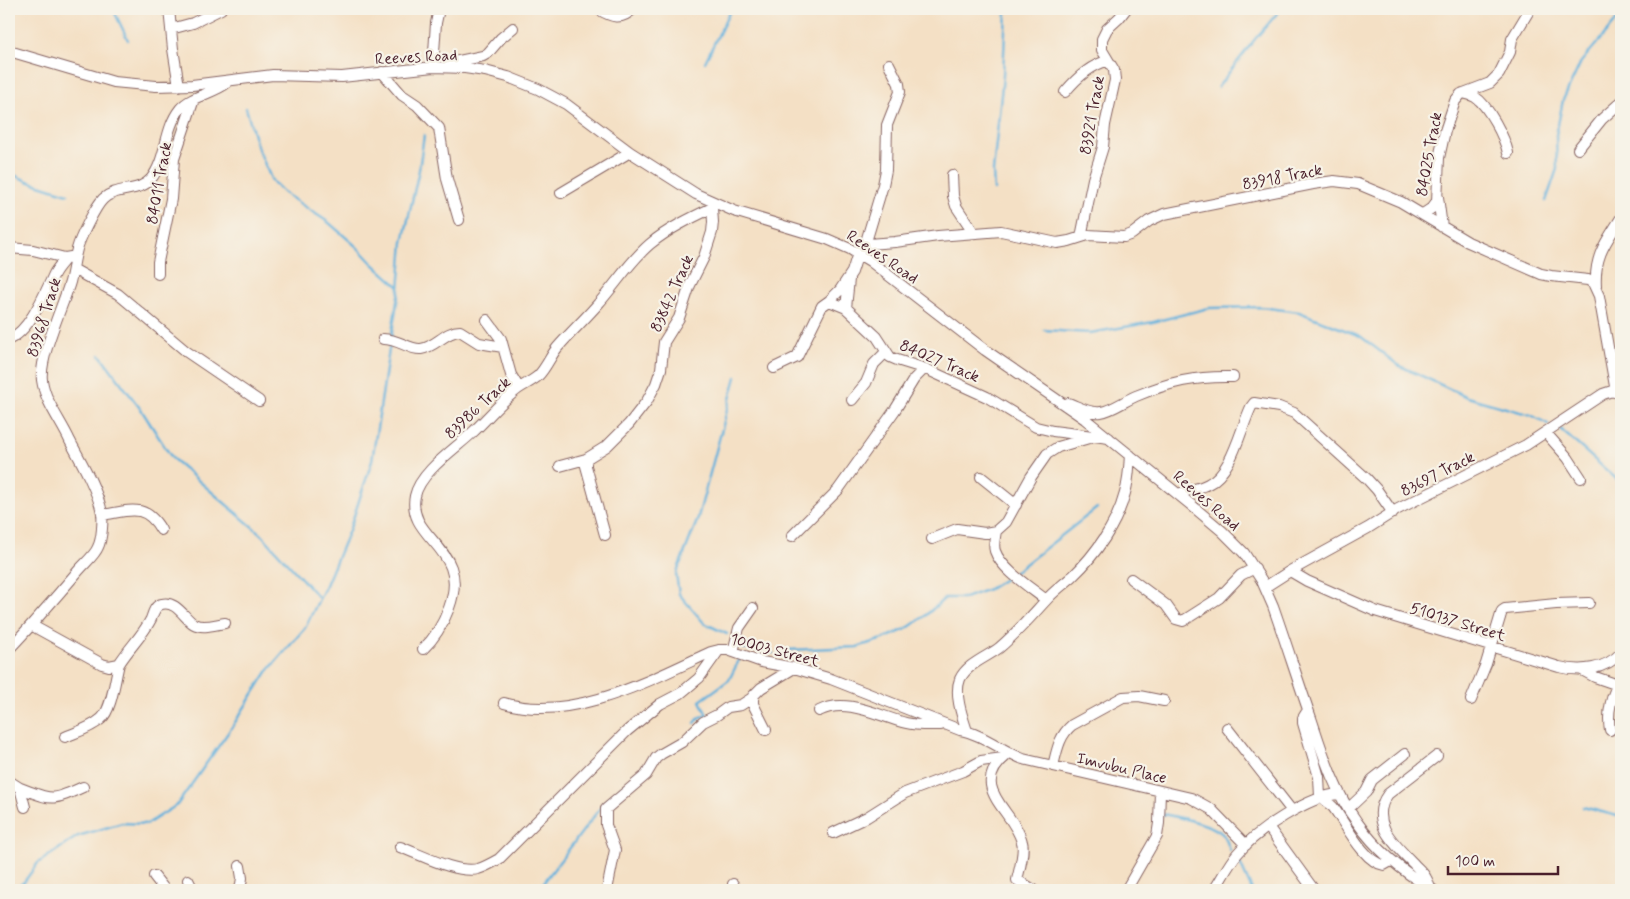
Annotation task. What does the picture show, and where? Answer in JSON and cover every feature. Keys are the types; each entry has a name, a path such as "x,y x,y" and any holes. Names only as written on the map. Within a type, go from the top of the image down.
{"street":[{"path":"169,9 179,86"},
{"path":"171,29 193,24 221,9"},
{"path":"433,67 436,23 439,9"},
{"path":"598,9 609,16 619,18 633,9"},
{"name":"83921 Track","path":"1081,237 1093,179 1103,147 1105,124 1115,80 1114,70 1107,60 1102,46 1103,35 1126,9"},
{"path":"1463,93 1490,83 1499,74 1510,52 1512,39 1530,9"},
{"path":"446,67 454,62 483,56 513,28"},
{"name":"Reeves Road","path":"9,51 114,82 179,86 273,75 329,78 433,67 465,68 492,73 538,89 566,104 630,152 713,205 819,236 858,253 985,350 1109,438 1222,531 1244,553 1265,587 1329,771 1348,809 1363,831 1391,861 1431,889"},
{"path":"1064,92 1073,82 1101,62 1107,60"},
{"path":"774,368 797,357 822,306 838,294 849,278 858,253 865,245 883,185 887,125 900,92 899,84 890,64"},
{"path":"382,72 402,95 417,105 439,128 447,179 459,220"},
{"name":"83968 Track","path":"9,649 98,547 102,528 102,515 92,486 54,412 42,378 47,350 66,296 73,269 71,256 103,199 116,192 140,186 150,180 158,167 176,115 180,109 194,99 221,88 229,81"},
{"path":"1463,93 1476,98 1493,119 1503,134 1508,152"},
{"name":"84025 Track","path":"1423,214 1435,206 1438,196 1438,167 1445,131 1453,106 1458,96 1463,93"},
{"name":"84011 Track","path":"158,274 158,262 170,207 174,159 194,99"},
{"path":"1578,149 1602,119 1621,102"},
{"path":"561,193 630,152"},
{"path":"952,175 953,196 956,206 974,233"},
{"name":"83918 Track","path":"865,245 974,233 1006,232 1057,243 1093,235 1124,237 1157,218 1172,212 1231,202 1313,184 1334,182 1358,184 1401,202 1474,245 1541,274 1588,280 1596,286"},
{"path":"1438,196 1442,227"},
{"name":"83986 Track","path":"423,649 433,640 442,625 451,603 455,584 454,573 449,562 422,526 416,512 415,497 419,486 434,466 464,441 519,388 538,376 555,351 585,320 643,250 671,229 713,205"},
{"name":"83842 Track","path":"560,466 586,459 607,446 629,424 647,400 656,384 661,369 664,342 679,318 690,285 704,257 713,222 713,205"},
{"path":"1618,393 1596,286 1596,266 1600,252 1621,218"},
{"path":"9,248 71,256"},
{"path":"9,339 18,334 31,317 55,273 71,256"},
{"path":"73,269 118,294 187,352 259,401"},
{"path":"846,308 849,278"},
{"name":"84027 Track","path":"829,301 846,308 877,337 886,352 897,360 926,370 988,397 1036,427 1047,431 1109,438"},
{"path":"487,320 501,339 511,375 519,388"},
{"path":"383,339 396,340 420,349 432,345 453,332 460,331 478,343 502,347"},
{"path":"852,400 866,383 874,364 886,352"},
{"path":"792,536 838,490 895,410 914,379 922,371 926,370"},
{"path":"1057,400 1091,411 1101,412 1135,396 1179,380 1202,377 1233,377"},
{"name":"83697 Track","path":"1265,587 1290,570 1393,513 1526,446 1603,394 1610,391 1618,393"},
{"path":"1178,494 1208,484 1218,476 1232,454 1251,407 1254,403 1259,403 1284,409 1299,416 1367,479 1393,513"},
{"path":"1546,433 1568,458 1581,478"},
{"path":"932,539 956,529 985,533 996,531 1006,522 1040,463 1052,450 1095,437"},
{"path":"966,731 958,694 958,686 962,676 973,665 998,648 1016,632 1093,554 1111,528 1125,495 1130,455"},
{"path":"586,459 586,466 605,535"},
{"path":"981,477 1016,505"},
{"path":"102,515 129,509 137,510 151,516 161,530"},
{"path":"996,531 994,546 997,556 1012,574 1046,600"},
{"path":"1131,579 1166,605 1176,619 1183,621 1219,598 1240,575 1255,568"},
{"name":"510137 Street","path":"1290,570 1307,581 1376,611 1565,668 1582,670 1604,665 1621,653"},
{"path":"65,737 91,725 105,714 110,703 119,664 150,622 155,608 162,604 168,604 177,608 194,624 203,626 225,623"},
{"path":"1471,700 1492,647 1502,611 1505,609 1556,604 1590,604"},
{"path":"733,652 739,628 753,608"},
{"path":"31,625 102,664 109,666 119,664"},
{"path":"400,847 446,865 464,869 478,869 493,862 627,731 660,704 681,693 699,678 719,650"},
{"name":"10003 Street","path":"504,703 535,709 599,700 719,650 794,668 838,682 978,737"},
{"path":"607,890 615,850 606,825 606,809 646,775 661,754 682,742 703,722 728,707 741,705 752,698 761,688 794,668"},
{"path":"1582,670 1594,678 1620,684 1609,711 1610,730"},
{"path":"1053,766 1060,740 1066,730 1072,726 1123,697 1139,696 1164,701"},
{"path":"752,698 766,730"},
{"path":"819,712 831,706 846,706 915,725 950,726"},
{"path":"1308,710 1303,718 1303,723 1320,777 1320,797"},
{"path":"1227,728 1292,811"},
{"name":"Imvubu Place","path":"978,737 997,745 1006,756 1191,798 1201,802 1211,809 1246,845"},
{"path":"1348,809 1366,792 1372,780 1405,754"},
{"path":"833,833 867,817 905,793 946,778 982,761 1006,756"},
{"path":"1006,756 994,769 991,782 992,792 1013,823 1023,843 1017,880 1034,890"},
{"path":"1431,889 1424,875 1393,842 1383,828 1380,812 1382,801 1388,794 1437,756"},
{"path":"9,781 20,788 50,799 60,798 83,787"},
{"path":"20,788 25,807"},
{"path":"1126,890 1157,836 1160,791"},
{"path":"1214,890 1234,859 1246,845 1268,828 1292,811 1320,797 1340,794"},
{"path":"1320,797 1332,807 1352,837 1374,862 1384,865 1391,861"},
{"path":"1268,828 1314,890"},
{"path":"240,866 242,878 240,890"},
{"path":"154,876 165,890"},
{"path":"188,880 193,890"}],"waterway":[{"path":"113,9 128,40"},
{"path":"705,62 731,9"},
{"path":"994,190 993,171 1003,76 1006,9"},
{"path":"1218,87 1281,9"},
{"path":"1546,201 1557,169 1556,135 1563,100 1581,62 1621,15"},
{"path":"246,108 257,146 272,181 284,193 328,222 399,287"},
{"path":"391,338 399,290 403,242 419,170 424,135"},
{"path":"9,173 68,194"},
{"path":"1044,330 1090,333 1153,322 1209,308 1261,307 1299,312 1360,336 1398,365 1467,397 1531,415 1548,424"},
{"path":"15,890 24,882 38,863 78,836 122,823 147,824 177,805 232,727 267,672 305,628 326,585 350,528 372,461 390,343"},
{"path":"100,355 142,411 172,458 262,535 319,598"},
{"path":"727,634 704,623 679,594 676,574 697,521 736,377"},
{"path":"9,431 12,407"},
{"path":"1560,429 1621,483"},
{"path":"1015,572 1097,508"},
{"path":"780,652 787,650 857,647 883,639 906,629 925,616 945,598 965,598 989,589 1011,575"},
{"path":"742,648 773,653"},
{"path":"695,723 700,717 707,715 700,701 729,680 740,658"},
{"path":"538,890 604,803 646,767"},
{"path":"1583,807 1621,817"},
{"path":"1162,814 1213,828 1224,836 1230,850"},
{"path":"1239,861 1252,890"}]}
